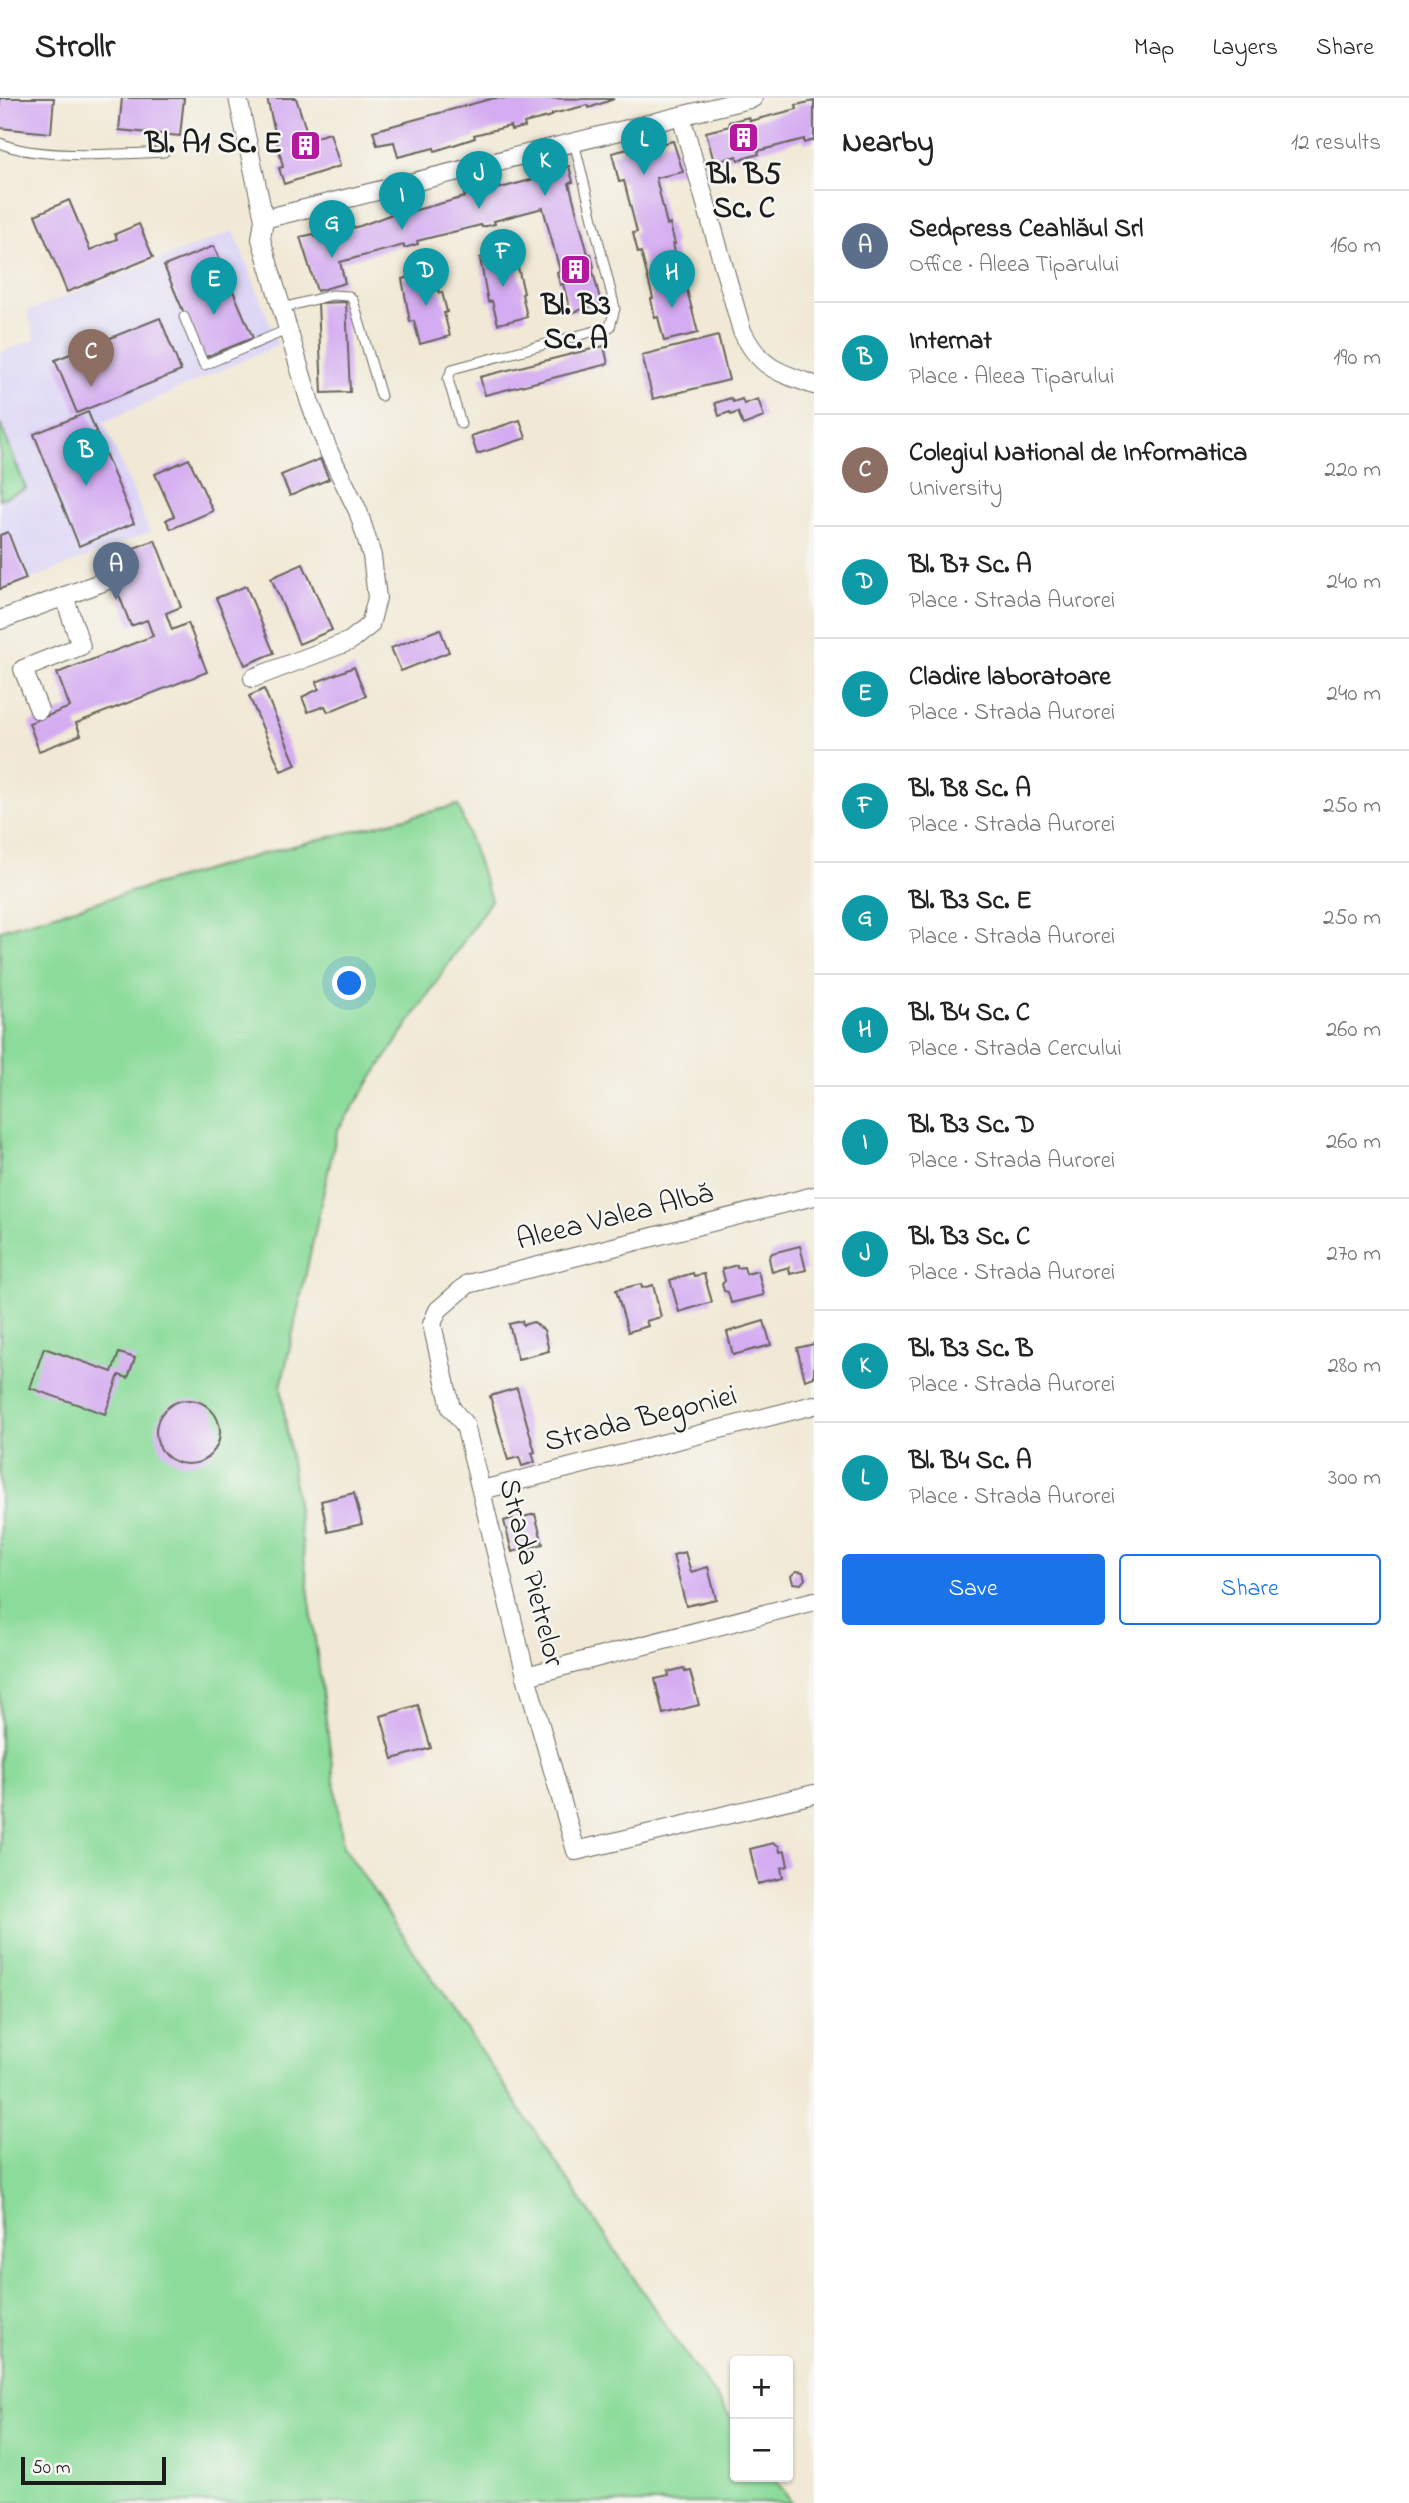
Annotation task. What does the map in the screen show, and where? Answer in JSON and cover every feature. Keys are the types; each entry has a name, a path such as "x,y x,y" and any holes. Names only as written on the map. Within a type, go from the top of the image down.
{"street":[{"path":"238,98 264,219 261,239 310,403 329,452 358,511 372,556 377,598 370,625 350,642 253,678"},
{"path":"264,219 753,98"},
{"path":"681,116 742,331 759,360 786,375 814,385"},
{"path":"0,620 108,580"},
{"path":"39,710 23,668 81,646 64,596"},
{"name":"Aleea Valea Albă","path":"438,1310 468,1284 814,1196"},
{"name":"Strada Pietrelor","path":"438,1310 432,1324 451,1408 465,1425 526,1676 576,1852 814,1794"},
{"name":"Strada Begoniei","path":"482,1490 814,1405"},
{"path":"526,1676 814,1601"}],"lane":[{"path":"0,142 26,151 116,154 164,152"},
{"path":"461,424 448,379 452,369 610,327 615,308 574,142"},
{"path":"282,308 332,295 349,296 353,300 381,396"},
{"path":"184,317 204,365 289,329"}],"shaded area":[{"path":"234,231 278,345 104,422 150,532 0,592 0,353 35,339 27,311"}],"green space":[{"path":"0,423 26,489 0,499"},
{"path":"458,805 491,900 337,1131 281,1387 343,1846 730,2417 730,2482 777,2482 792,2503 0,2503 0,930 265,853"}],"building":[{"path":"0,98 54,98 51,133 0,128"},
{"path":"122,98 184,98 180,136 119,130"},
{"name":"Bl. A1 Sc. E","path":"267,98 296,98 309,139 330,133 340,166 284,184 279,168 283,167"},
{"path":"494,98 614,99 589,108 588,105 552,114 524,123 525,127 511,130 510,126 474,135 475,138 435,151 434,148 398,157 394,142 377,145 373,131"},
{"name":"Bl. B5 Sc. C","path":"814,101 814,140 804,143 804,139 758,151 759,154 738,160 737,156 714,162 706,132 730,126 729,122 749,117 750,121 797,109 796,105"},
{"path":"673,141 683,172 656,178 667,225 670,224 675,244 684,290 687,290 698,333 664,341 658,317 655,318 653,298 641,252 638,253 633,233 637,232 624,181 619,182 612,153 628,149 629,152"},
{"path":"569,166 573,182 569,183 588,254 591,254 601,303 571,313 563,284 560,285 557,272 560,271 543,208 494,221 495,224 481,225 417,241 418,244 404,248 404,245 340,262 345,283 317,291 300,237 314,234 315,237 360,226 400,211 401,214 465,197 464,194 477,191 478,194 542,177 541,173"},
{"path":"69,200 90,250 117,239 115,234 139,224 153,257 67,292 35,215"},
{"path":"214,246 253,338 203,358 164,266"},
{"path":"511,250 513,260 516,259 527,317 498,324 492,301 488,302 480,258"},
{"path":"433,271 439,293 442,292 450,336 420,344 414,321 410,322 402,279"},
{"path":"346,302 350,392 322,393 318,303"},
{"path":"160,318 181,371 77,413 55,360"},
{"path":"718,336 729,380 653,399 642,355"},
{"path":"604,346 608,364 485,395 480,377"},
{"path":"731,398 733,402 742,399 744,404 758,399 764,417 743,425 738,412 719,416 715,403"},
{"path":"88,412 134,523 79,546 34,434"},
{"path":"520,420 526,438 477,454 471,436"},
{"path":"189,459 213,511 171,529 166,520 174,516 155,474"},
{"path":"320,459 329,479 290,496 281,475"},
{"path":"8,532 26,579 0,589 0,535"},
{"path":"155,540 181,607 166,613 172,630 188,623 207,672 76,723 81,735 39,751 29,723 70,707 57,673 153,636 147,620 131,626 105,559"},
{"path":"303,564 332,630 299,644 271,578"},
{"path":"246,586 274,653 245,665 216,598"},
{"path":"440,629 449,652 401,671 391,648"},
{"path":"354,667 366,696 328,712 325,706 308,712 302,697 319,689 316,682"},
{"path":"264,689 296,765 281,771 249,696"},
{"path":"800,1246 806,1270 790,1274 789,1267 772,1272 769,1258 772,1253"},
{"path":"737,1265 737,1268 744,1267 746,1274 758,1271 764,1295 731,1303 722,1284 725,1281 722,1269"},
{"path":"693,1273 694,1276 704,1274 712,1302 679,1312 670,1280"},
{"path":"641,1284 642,1288 653,1285 661,1317 646,1321 648,1326 628,1332 616,1290"},
{"path":"522,1321 523,1325 533,1322 544,1330 549,1351 518,1359 509,1324"},
{"path":"764,1321 771,1345 733,1355 727,1332"},
{"path":"814,1344 814,1377 805,1380 797,1348"},
{"path":"44,1348 112,1372 119,1353 135,1358 128,1378 119,1375 105,1414 30,1388"},
{"path":"517,1388 535,1452 532,1453 535,1462 522,1466 519,1457 508,1460 490,1396"},
{"path":"182,1400 194,1400 211,1409 218,1420 218,1444 211,1455 194,1464 182,1464 170,1459 161,1450 156,1438 156,1426 161,1414 170,1405"},
{"path":"354,1493 362,1524 328,1532 321,1501"},
{"path":"521,1512 523,1517 535,1514 543,1544 512,1552 504,1521 513,1518 512,1514"},
{"path":"685,1552 691,1572 708,1567 716,1599 686,1606 673,1555"},
{"path":"796,1571 803,1572 805,1579 801,1584 793,1583 791,1576"},
{"path":"684,1668 685,1672 690,1671 699,1705 663,1714 655,1679 669,1676 668,1672"},
{"path":"418,1705 431,1748 393,1759 381,1716"},
{"path":"774,1843 779,1846 780,1852 785,1851 788,1866 781,1868 783,1878 758,1884 750,1849"}],"place":[{"name":"Bl. B5 Sc. C","path":"744,138"},
{"name":"Bl. A1 Sc. E","path":"305,145"},
{"name":"Bl. B4 Sc. A","path":"644,175"},
{"name":"Bl. B3 Sc. B","path":"545,196"},
{"name":"Bl. B3 Sc. C","path":"479,209"},
{"name":"Bl. B3 Sc. D","path":"402,230"},
{"name":"Bl. B3 Sc. E","path":"332,258"},
{"name":"Bl. B3 Sc. A","path":"576,269"},
{"name":"Bl. B8 Sc. A","path":"503,287"},
{"name":"Bl. B7 Sc. A","path":"426,306"},
{"name":"Bl. B4 Sc. C","path":"672,308"},
{"name":"Cladire laboratoare","path":"214,315"},
{"name":"Colegiul National de Informatica","path":"91,387"},
{"name":"Internat","path":"86,486"},
{"name":"Sedpress Ceahlăul Srl","path":"116,600"}]}
